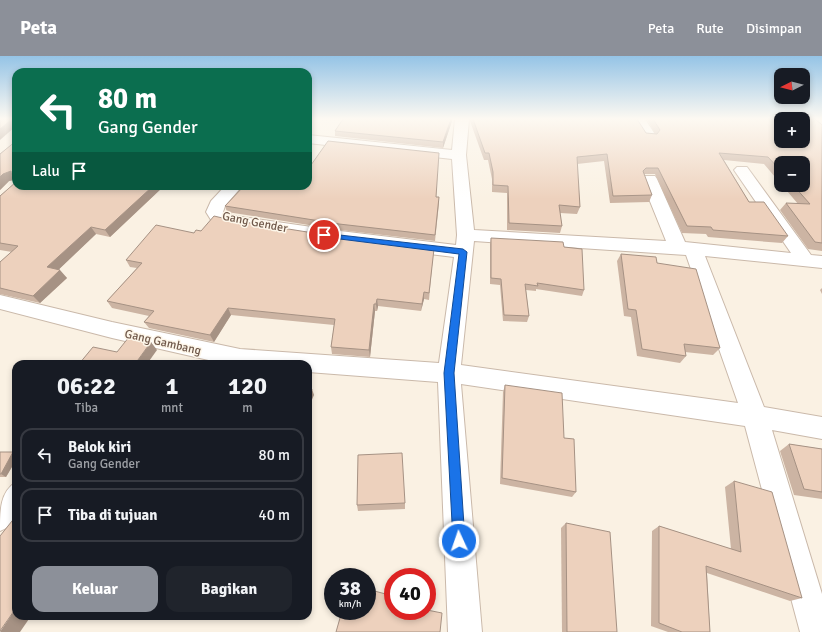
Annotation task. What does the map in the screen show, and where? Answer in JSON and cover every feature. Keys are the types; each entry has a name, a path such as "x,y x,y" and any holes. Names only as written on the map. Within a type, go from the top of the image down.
{"street":[{"path":"367,146 459,155"},
{"path":"460,146 459,155 465,243 449,373 465,632"},
{"path":"742,170 814,262"},
{"path":"649,179 685,249 755,416 817,632"},
{"name":"Gang Gender","path":"230,190 216,205 214,212 218,216 234,221 310,233 465,243 685,249 814,262"},
{"name":"Gang Gambang","path":"0,302 112,330 240,358 268,360"},
{"name":"Gang Gambang","path":"312,363 449,373 755,416 822,428"},
{"path":"0,517 12,501"}],"building":[{"path":"12,146 12,177 11,171 0,177 0,154"},
{"path":"325,146 373,146 439,153 436,197 439,197 435,235 339,224 225,206 240,190 312,190 312,164"},
{"path":"482,146 774,146 774,148 810,148 810,146 822,146 822,243 815,242 786,203 810,204 799,192 810,192 810,156 774,156 774,163 768,157 719,153 749,202 764,202 788,236 713,230 711,227 687,226 658,168 646,168 643,171 652,195 613,196 607,154 577,157 580,207 559,205 562,226 509,223 508,186 493,185 493,172 489,153 485,153"},
{"path":"12,186 12,190 149,190 105,230 91,227 47,267 60,270 33,296 0,288 0,262 18,246 0,243 0,196"},
{"path":"214,216 339,237 434,249 429,293 424,292 422,304 377,299 376,304 374,304 369,350 331,347 335,319 228,308 210,335 144,322 154,311 107,301 142,263 126,260 156,225 194,233 196,230 201,231"},
{"path":"491,238 563,242 564,247 582,249 584,290 537,283 538,286 525,284 529,316 504,315 501,279 491,278"},
{"path":"621,254 656,257 657,263 696,269 720,348 684,344 686,356 642,349 636,310 628,309"},
{"path":"129,337 151,342 138,360 82,360 93,347 117,352"},
{"path":"505,385 562,393 564,438 574,439 576,492 502,478"},
{"path":"789,444 822,449 822,492 804,489"},
{"path":"0,452 12,452 1,474"},
{"path":"402,453 405,503 357,505 358,455"},
{"path":"734,481 772,492 802,598 706,566 710,632 682,632 659,623 659,526 741,552"},
{"path":"12,521 12,614 0,631 0,536"},
{"path":"566,523 610,532 617,632 567,632"},
{"path":"376,591 384,594 384,620 436,620 436,612 442,613 440,632 336,632 339,620 376,620"}],"route":[{"path":"324,235 463,252 449,373 459,541"}]}
